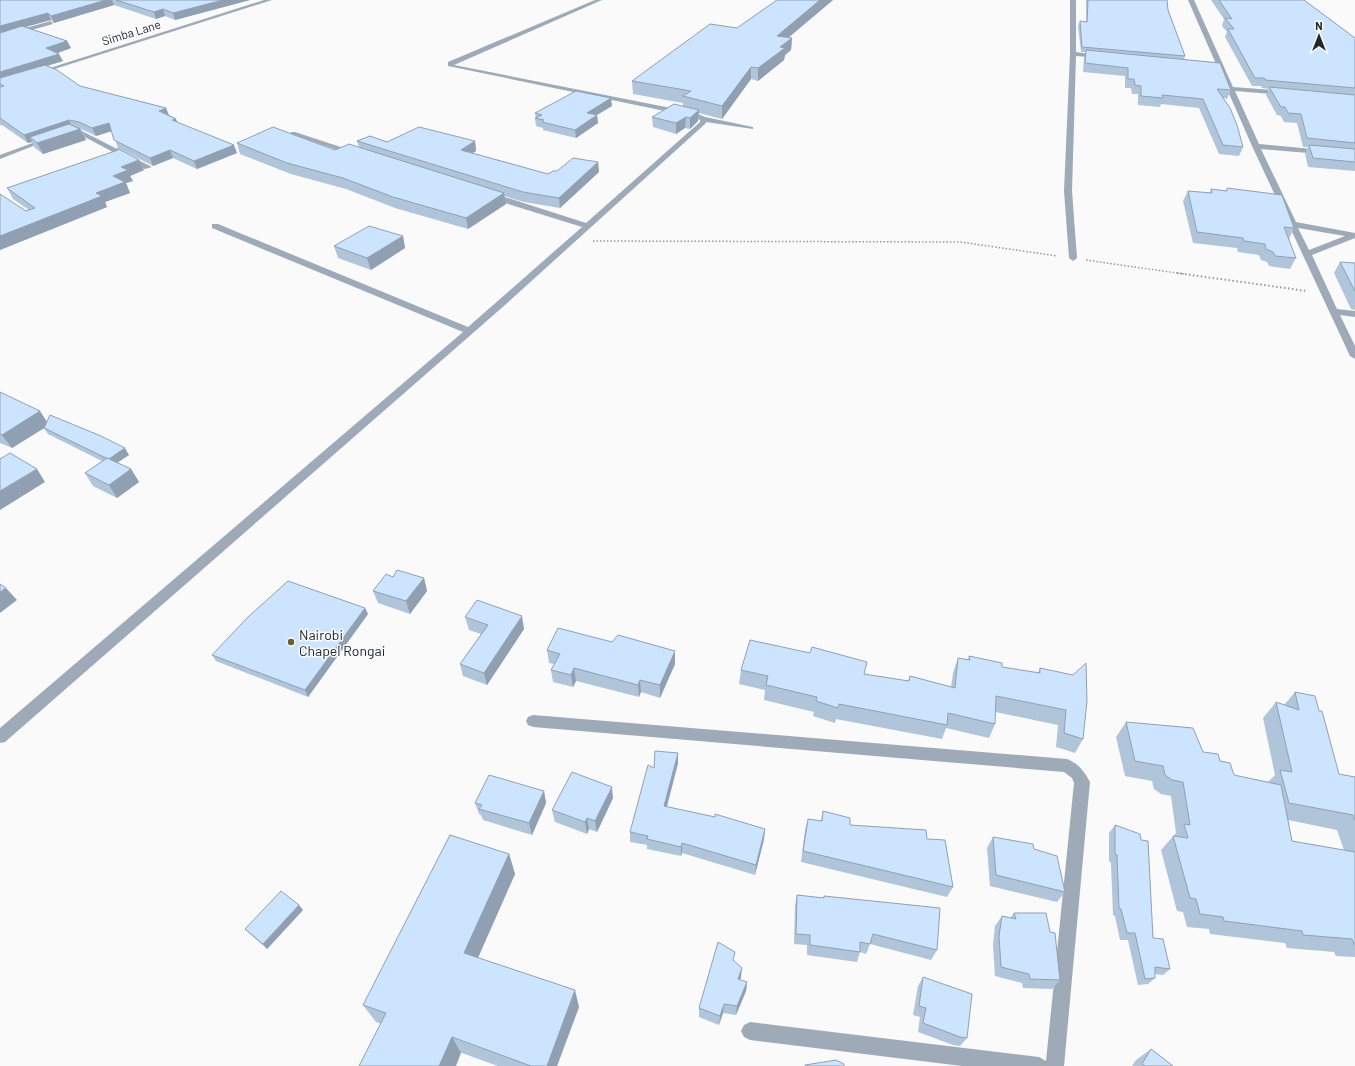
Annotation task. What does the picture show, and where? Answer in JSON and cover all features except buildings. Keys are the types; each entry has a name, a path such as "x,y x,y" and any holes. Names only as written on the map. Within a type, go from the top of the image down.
{"street":[{"name":"Simba Lane","path":"30,75 269,0"},
{"path":"599,0 450,63 451,66 696,115 703,119 750,128"},
{"path":"1072,258 1068,191 1074,0"},
{"path":"1191,0 1218,67 1230,88 1292,224 1355,356"},
{"path":"0,37 51,23"},
{"path":"1073,54 1110,57"},
{"path":"1230,88 1292,94"},
{"path":"0,737 470,331 703,123 703,119"},
{"path":"0,157 73,131 80,132 148,167"},
{"path":"293,133 361,154"},
{"path":"1256,146 1355,155"},
{"path":"482,193 587,226"},
{"path":"1292,224 1355,235"},
{"path":"215,226 470,331"},
{"path":"1307,254 1355,235"},
{"path":"1334,311 1355,314"},
{"path":"533,722 1067,766 1077,773 1082,782 1055,1066"},
{"path":"750,1031 1039,1066"}],"path":[{"path":"572,241 960,242 1325,294"}],"place":[{"name":"Nairobi Chapel Rongai","path":"291,642"}]}
